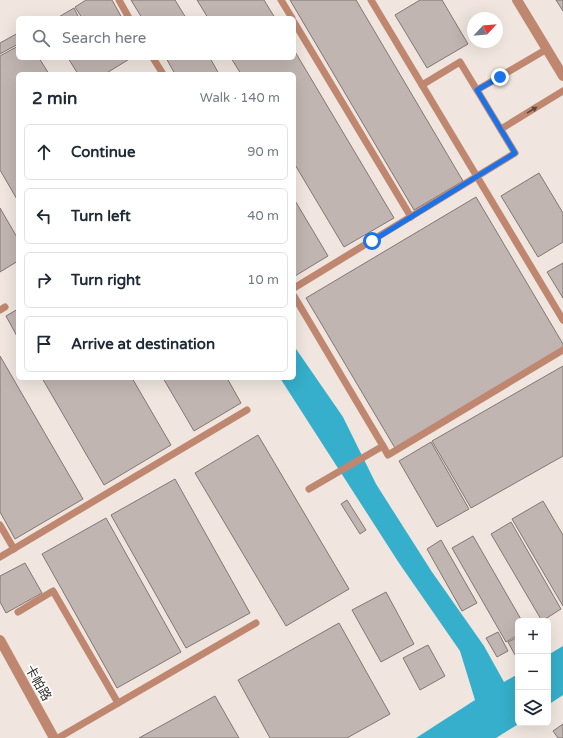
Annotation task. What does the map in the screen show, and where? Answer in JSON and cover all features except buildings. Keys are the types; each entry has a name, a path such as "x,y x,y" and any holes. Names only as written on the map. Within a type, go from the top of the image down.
{"street":[{"path":"517,0 563,76"},
{"name":"卡帕路","path":"0,640 54,738"}],"lane":[{"path":"119,0 129,16"},
{"path":"281,0 291,16"},
{"path":"371,0 563,320"},
{"path":"296,25 411,217"},
{"path":"477,90 547,49"},
{"path":"154,60 162,72"},
{"path":"296,287 515,153 460,62 422,85"},
{"path":"501,129 563,91"},
{"path":"296,299 388,455 563,350"},
{"path":"0,557 247,410"},
{"path":"309,489 383,446"},
{"path":"0,525 14,549"},
{"path":"18,612 53,591 118,703"},
{"path":"58,738 256,623"}],"water":[{"path":"296,349 343,417 376,484 432,572 484,646 504,682 515,676 515,726 496,738 416,738 475,700 460,651 399,563 281,380 296,380"},
{"path":"563,646 563,695 551,703 551,654"}],"route":[{"path":"372,241 515,153 477,90 500,77"}]}
